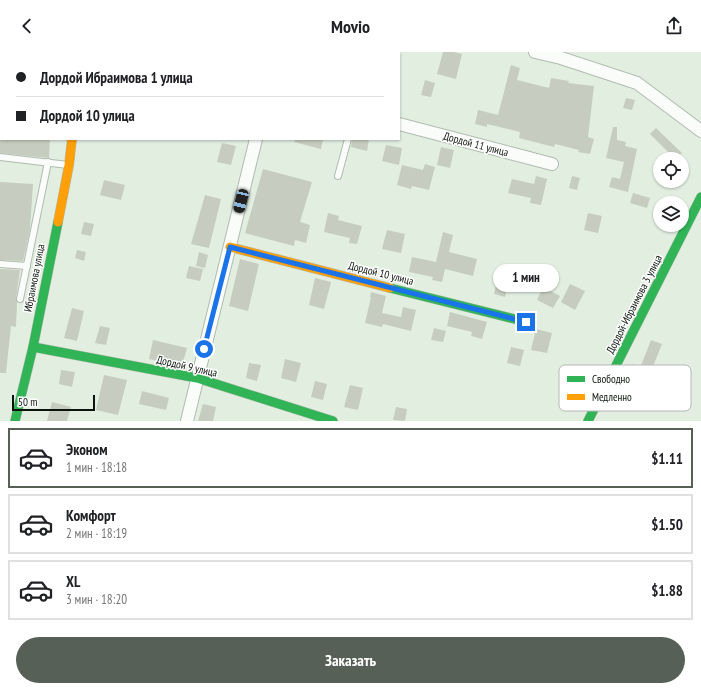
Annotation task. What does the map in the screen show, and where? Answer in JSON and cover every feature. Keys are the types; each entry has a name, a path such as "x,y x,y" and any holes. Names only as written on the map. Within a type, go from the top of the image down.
{"street":[{"path":"535,52 562,55 637,83 701,131"},
{"name":"Дордой 11 улица","path":"400,124 552,164"},
{"name":"Ибраимова улица","path":"15,421 33,347 69,165 72,140"},
{"path":"187,421 256,140"},
{"name":"Дордой-Ибраимова 3 улица","path":"616,365 701,197"},
{"name":"Дордой 10 улица","path":"230,247 526,322"},
{"name":"Дордой 9 улица","path":"33,347 197,378 333,421"},
{"name":"Дордой-Ибраимова 3 улица","path":"588,421 593,411"}],"lane":[{"path":"338,176 348,140"},
{"path":"0,157 69,165"},
{"path":"20,299 48,162"},
{"path":"0,264 27,266"}],"building":[{"path":"443,52 462,54 456,79 437,74"},
{"path":"511,65 520,68 517,80 549,88 551,78 569,81 568,83 594,86 588,137 594,139 590,154 578,152 579,150 555,144 554,147 519,138 520,132 487,124 487,127 475,124 478,110 498,115"},
{"path":"425,80 435,83 431,97 421,95"},
{"path":"626,98 635,100 632,110 623,108"},
{"path":"613,127 617,127 617,140 626,142 625,146 637,149 628,192 609,187 612,177 620,179 624,162 606,158"},
{"path":"656,128 681,152 668,152 650,134"},
{"path":"0,140 50,140 49,158 0,153"},
{"path":"295,140 323,140 321,149 294,142"},
{"path":"352,140 369,140 367,151 351,147"},
{"path":"222,143 236,146 231,165 217,162"},
{"path":"386,145 402,148 399,165 382,161"},
{"path":"441,147 454,150 450,168 437,165"},
{"path":"425,164 435,167 429,190 412,186 411,189 397,185 402,165 423,170"},
{"path":"263,169 312,182 300,222 310,225 306,243 295,240 294,246 245,233"},
{"path":"536,176 547,179 541,205 530,203 531,198 508,193 512,179 534,184"},
{"path":"572,176 580,178 577,190 569,188"},
{"path":"104,180 125,185 121,200 100,195"},
{"path":"0,182 33,184 30,229 23,261 0,260"},
{"path":"633,193 650,198 647,208 630,203"},
{"path":"205,195 221,199 209,248 191,244"},
{"path":"328,213 339,216 338,220 362,226 357,244 349,243 350,238 324,232"},
{"path":"588,213 602,216 598,233 584,230"},
{"path":"84,222 94,224 91,236 81,234"},
{"path":"387,230 405,234 401,253 382,249"},
{"path":"443,232 453,235 449,252 477,259 473,276 445,269 442,282 432,280 433,277 409,272 412,257 436,262"},
{"path":"77,250 86,252 84,261 75,258"},
{"path":"199,252 208,255 205,268 196,266"},
{"path":"240,259 259,264 248,311 229,306"},
{"path":"189,266 203,269 200,281 186,278"},
{"path":"0,269 20,270 16,298 16,327 11,326 6,373 0,373"},
{"path":"315,278 331,282 324,309 309,305"},
{"path":"570,284 585,291 575,310 561,302"},
{"path":"496,285 507,288 505,297 494,294"},
{"path":"543,287 560,296 553,308 537,300"},
{"path":"371,292 386,296 382,313 401,317 403,307 416,310 411,331 383,324 382,327 365,323"},
{"path":"72,308 84,311 77,341 64,338"},
{"path":"450,312 487,322 482,339 471,336 472,332 447,326"},
{"path":"100,326 110,328 106,345 95,343"},
{"path":"434,328 446,331 443,342 431,340"},
{"path":"536,329 552,333 547,353 531,350"},
{"path":"153,340 187,348 182,366 149,359"},
{"path":"651,340 662,344 654,365 641,365"},
{"path":"511,347 524,350 520,366 507,363"},
{"path":"285,359 301,363 296,382 281,378"},
{"path":"249,363 261,365 257,381 246,378"},
{"path":"61,370 75,372 72,387 59,384"},
{"path":"104,375 127,380 118,415 96,410"},
{"path":"315,381 327,384 323,400 311,397"},
{"path":"350,385 363,388 358,410 344,407"},
{"path":"142,391 169,398 166,410 139,404"},
{"path":"52,402 71,407 67,421 47,421"},
{"path":"203,404 216,407 213,421 198,421"},
{"path":"396,407 407,409 405,421 393,420"}],"traffic: fast":[{"path":"616,365 701,197"},
{"path":"15,421 33,347 58,222"},
{"path":"390,288 527,322"},
{"path":"33,347 197,378 333,421"},
{"path":"588,421 593,411"}],"traffic: slow":[{"path":"58,222 69,165 72,140"},
{"path":"230,247 390,288"}],"route":[{"path":"204,349 230,247 526,322"}]}
